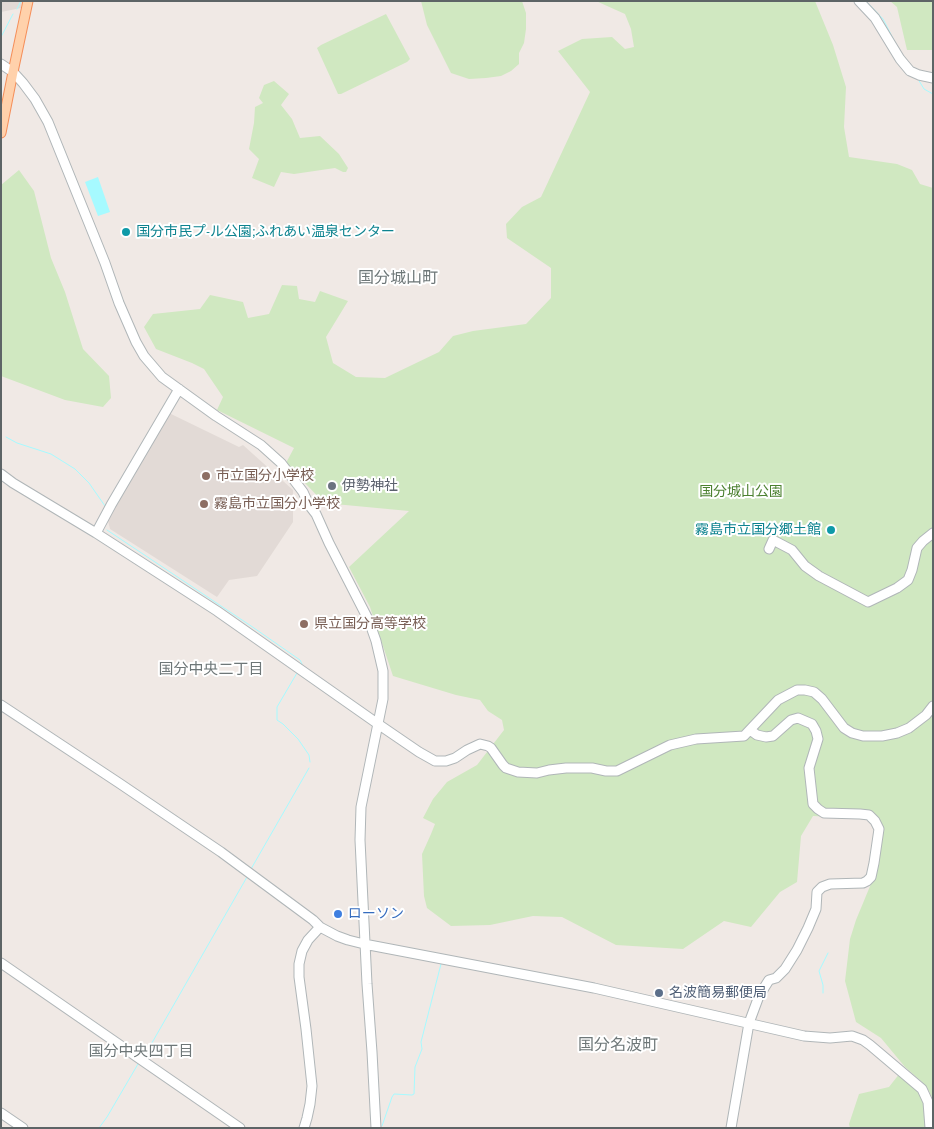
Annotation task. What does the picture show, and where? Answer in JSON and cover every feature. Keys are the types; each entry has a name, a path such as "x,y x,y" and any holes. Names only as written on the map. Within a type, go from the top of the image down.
{"main road":[{"path":"1,133 28,1"}],"street":[{"path":"859,1 875,18 900,59 910,71 933,78"},
{"path":"1,64 12,72 35,99 48,122 105,263 119,303 144,356 162,377 216,416 261,445 281,463 303,492 316,514 369,621 381,656 384,683 383,699 361,807 360,821 364,944 376,1128"},
{"path":"96,533 179,389"},
{"path":"1,474 217,611 378,724 419,752 435,760 455,758 480,744 491,748 506,768 518,772 537,773 566,768 618,771 670,745 696,739 744,736 778,700 796,690 814,692 822,699 844,728 852,733 863,736 882,736 897,733 908,728 926,715 933,706"},
{"path":"769,549 773,540 792,550 805,566 819,576 868,602 897,588 908,580 917,548 933,533"},
{"path":"1,705 221,852 320,927 348,940 594,988 804,1036 830,1038 852,1036 870,1045 922,1089 928,1102 930,1128"},
{"path":"731,1128 749,1023 760,996 769,980 776,978 785,969 808,928 816,909 817,892 822,886 862,883 871,877 879,829 876,821 869,815 824,812 813,804 809,768 818,739 812,724 798,718 791,720 773,736 766,737 757,735 750,730"},
{"path":"304,1128 308,1118 312,1086 299,964 302,951 308,940 320,927"},
{"path":"1,963 240,1128"},
{"path":"1,1113 23,1128"}],"shaded area":[{"path":"1,1 22,1 21,8 1,12"},
{"name":"霧島市立国分小学校","path":"169,413 239,447 243,445 293,490 293,522 257,576 229,580 217,597 110,529 107,517"}],"green space":[{"path":"421,1 522,1 526,13 526,29 524,43 519,53 519,64 501,76 486,78 469,79 451,73 427,25"},
{"name":"国分城山公園","path":"596,1 815,1 833,45 846,87 844,127 849,157 897,164 912,170 920,184 933,188 933,1100 922,1082 905,1067 881,1038 856,1022 845,981 850,939 873,879 875,819 813,816 801,836 797,882 780,892 751,927 724,921 683,949 616,945 562,917 533,916 490,925 451,926 427,908 424,896 422,854 435,824 423,818 433,799 447,782 477,765 504,730 502,720 488,711 480,700 456,695 393,676 370,607 349,567 409,511 324,503 286,463 294,448 217,410 223,397 204,369 156,349 144,327 153,314 200,309 210,295 243,302 248,318 269,314 282,285 297,286 299,299 315,302 320,291 348,301 326,337 333,363 356,377 385,378 439,352 453,336 473,331 526,324 551,298 551,268 507,238 506,224 522,207 541,197 590,92 558,51 582,39 612,37 625,49 634,47 631,29 625,14"},
{"path":"890,1 933,1 933,50 907,50 897,7"},
{"path":"386,14 410,59 338,94 317,48"},
{"path":"274,81 289,94 281,105 292,119 300,138 320,136 339,154 348,168 346,172 335,168 294,174 281,172 274,187 252,178 259,159 249,149 255,107 263,103 259,98 264,85"},
{"path":"19,170 34,191 51,258 65,292 83,349 109,376 111,398 103,407 65,400 1,376 1,185"},
{"path":"900,1073 912,1083 926,1106 928,1128 850,1128 849,1124 859,1094 889,1087"}],"water":[{"path":"98,177 110,212 98,216 85,182"}],"waterway":[{"path":"17,9 21,1"},
{"path":"866,1 883,19 897,46"},
{"path":"1,37 13,14"},
{"path":"900,51 907,61"},
{"path":"918,79 924,89 933,94"},
{"path":"6,437 17,443 51,454 75,469 89,483 105,506"},
{"path":"107,530 254,628 300,660 302,664"},
{"path":"297,673 277,707 277,720 298,739 309,755 310,762"},
{"path":"251,869 309,768"},
{"path":"145,1055 247,877"},
{"path":"823,993 819,971 828,953"},
{"path":"382,1126 394,1094 414,1094 415,1067 422,1049 421,1042 441,964"},
{"path":"99,1128 138,1064"}],"place":[{"name":"国分市民プ-ル公園;ふれあい温泉センター","path":"126,232"},
{"name":"市立国分小学校","path":"206,476"},
{"name":"伊勢神社","path":"332,486"},
{"name":"霧島市立国分小学校","path":"204,504"},
{"name":"霧島市立国分郷土館","path":"831,530"},
{"name":"県立国分高等学校","path":"304,624"},
{"name":"ローソン","path":"338,914"},
{"name":"名波簡易郵便局","path":"659,993"}],"district":[{"name":"国分城山町","path":"398,278"},
{"name":"国分中央二丁目","path":"211,670"},
{"name":"国分名波町","path":"618,1045"},
{"name":"国分中央四丁目","path":"141,1052"}]}
